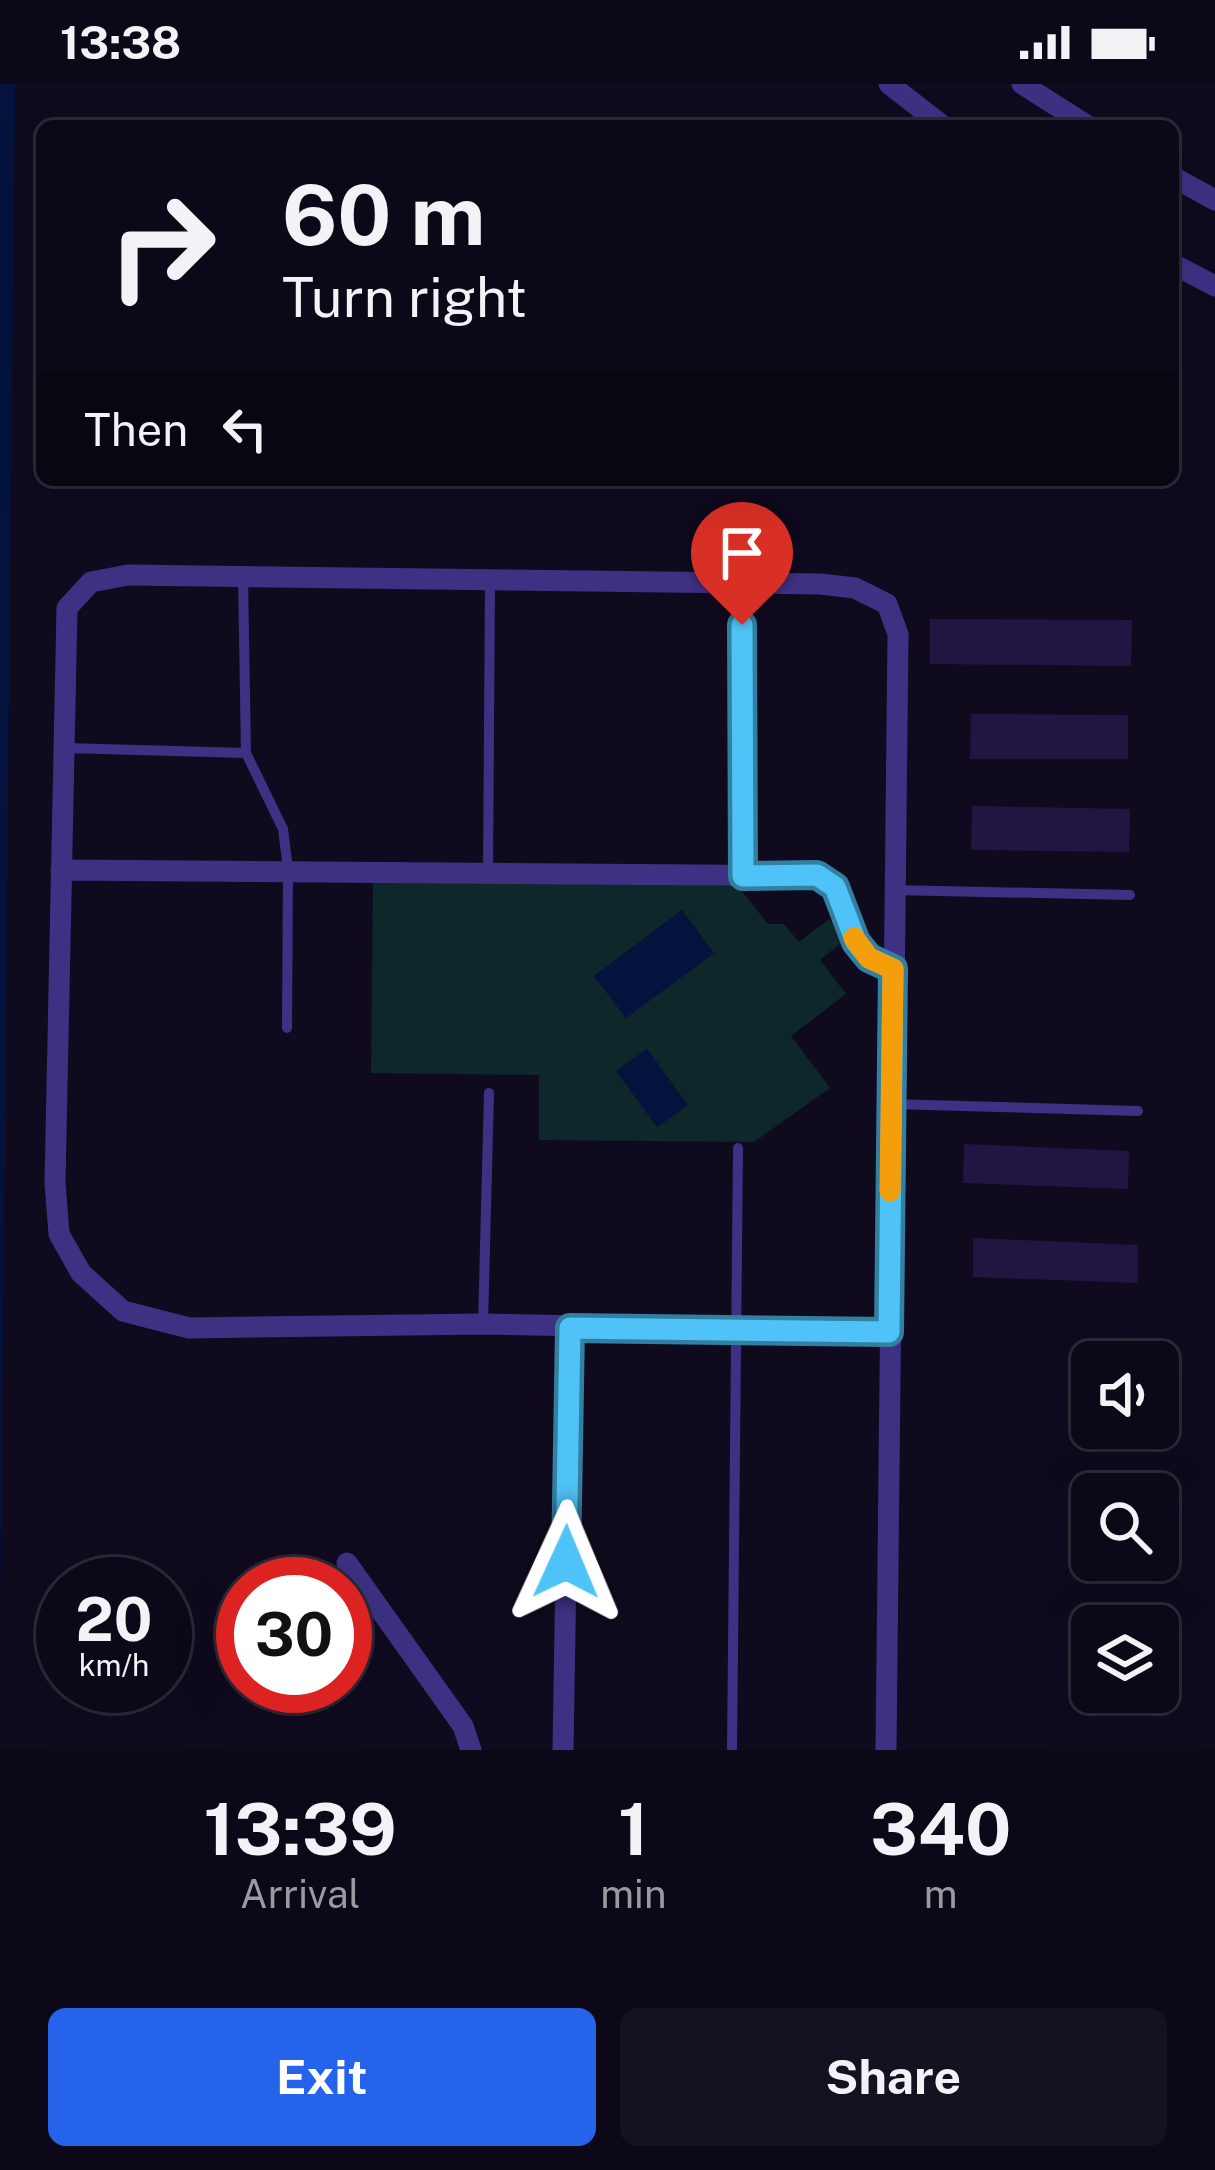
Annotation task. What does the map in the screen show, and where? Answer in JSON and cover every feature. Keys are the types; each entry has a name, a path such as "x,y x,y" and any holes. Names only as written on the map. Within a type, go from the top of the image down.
{"street":[{"path":"889,84 935,120"},
{"path":"1022,84 1079,120"},
{"path":"1179,180 1215,200"},
{"path":"1179,267 1215,286"},
{"path":"886,1750 898,634 887,604 855,588 742,583 128,575 91,582 67,608 55,1183 59,1234 81,1274 123,1311 189,1328 484,1324 889,1332"},
{"path":"62,870 817,875 835,887 856,942 869,958 893,969"},
{"path":"563,1750 570,1328"},
{"path":"372,1598 463,1726 471,1750"}],"lane":[{"path":"244,578 246,753 283,829 288,869 287,1028"},
{"path":"488,872 490,581"},
{"path":"742,583 743,876"},
{"path":"64,748 246,753"},
{"path":"895,890 1130,895"},
{"path":"484,1324 489,1093"},
{"path":"891,1104 1138,1111"},
{"path":"732,1750 738,1148"}],"green space":[{"path":"373,882 738,886 768,924 784,924 799,942 829,919 847,938 820,960 846,994 791,1036 830,1088 754,1142 539,1140 539,1075 371,1073"}],"shaded area":[{"path":"0,84 15,84 0,1632"},
{"path":"682,910 714,953 626,1018 594,976"},
{"path":"647,1049 688,1105 657,1127 616,1071"}],"building":[{"path":"930,619 1132,620 1131,666 930,664"},
{"path":"971,714 1128,715 1128,759 970,759"},
{"path":"972,806 1130,809 1129,852 971,850"},
{"path":"964,1144 1129,1151 1128,1189 963,1183"},
{"path":"973,1238 1138,1245 1138,1283 973,1277"}],"slow traffic":[{"path":"854,938 869,958 893,969 890,1191"}],"route":[{"path":"566,1562 570,1328 889,1332 893,969 869,958 856,942 835,887 817,875 743,876 742,625"}]}
